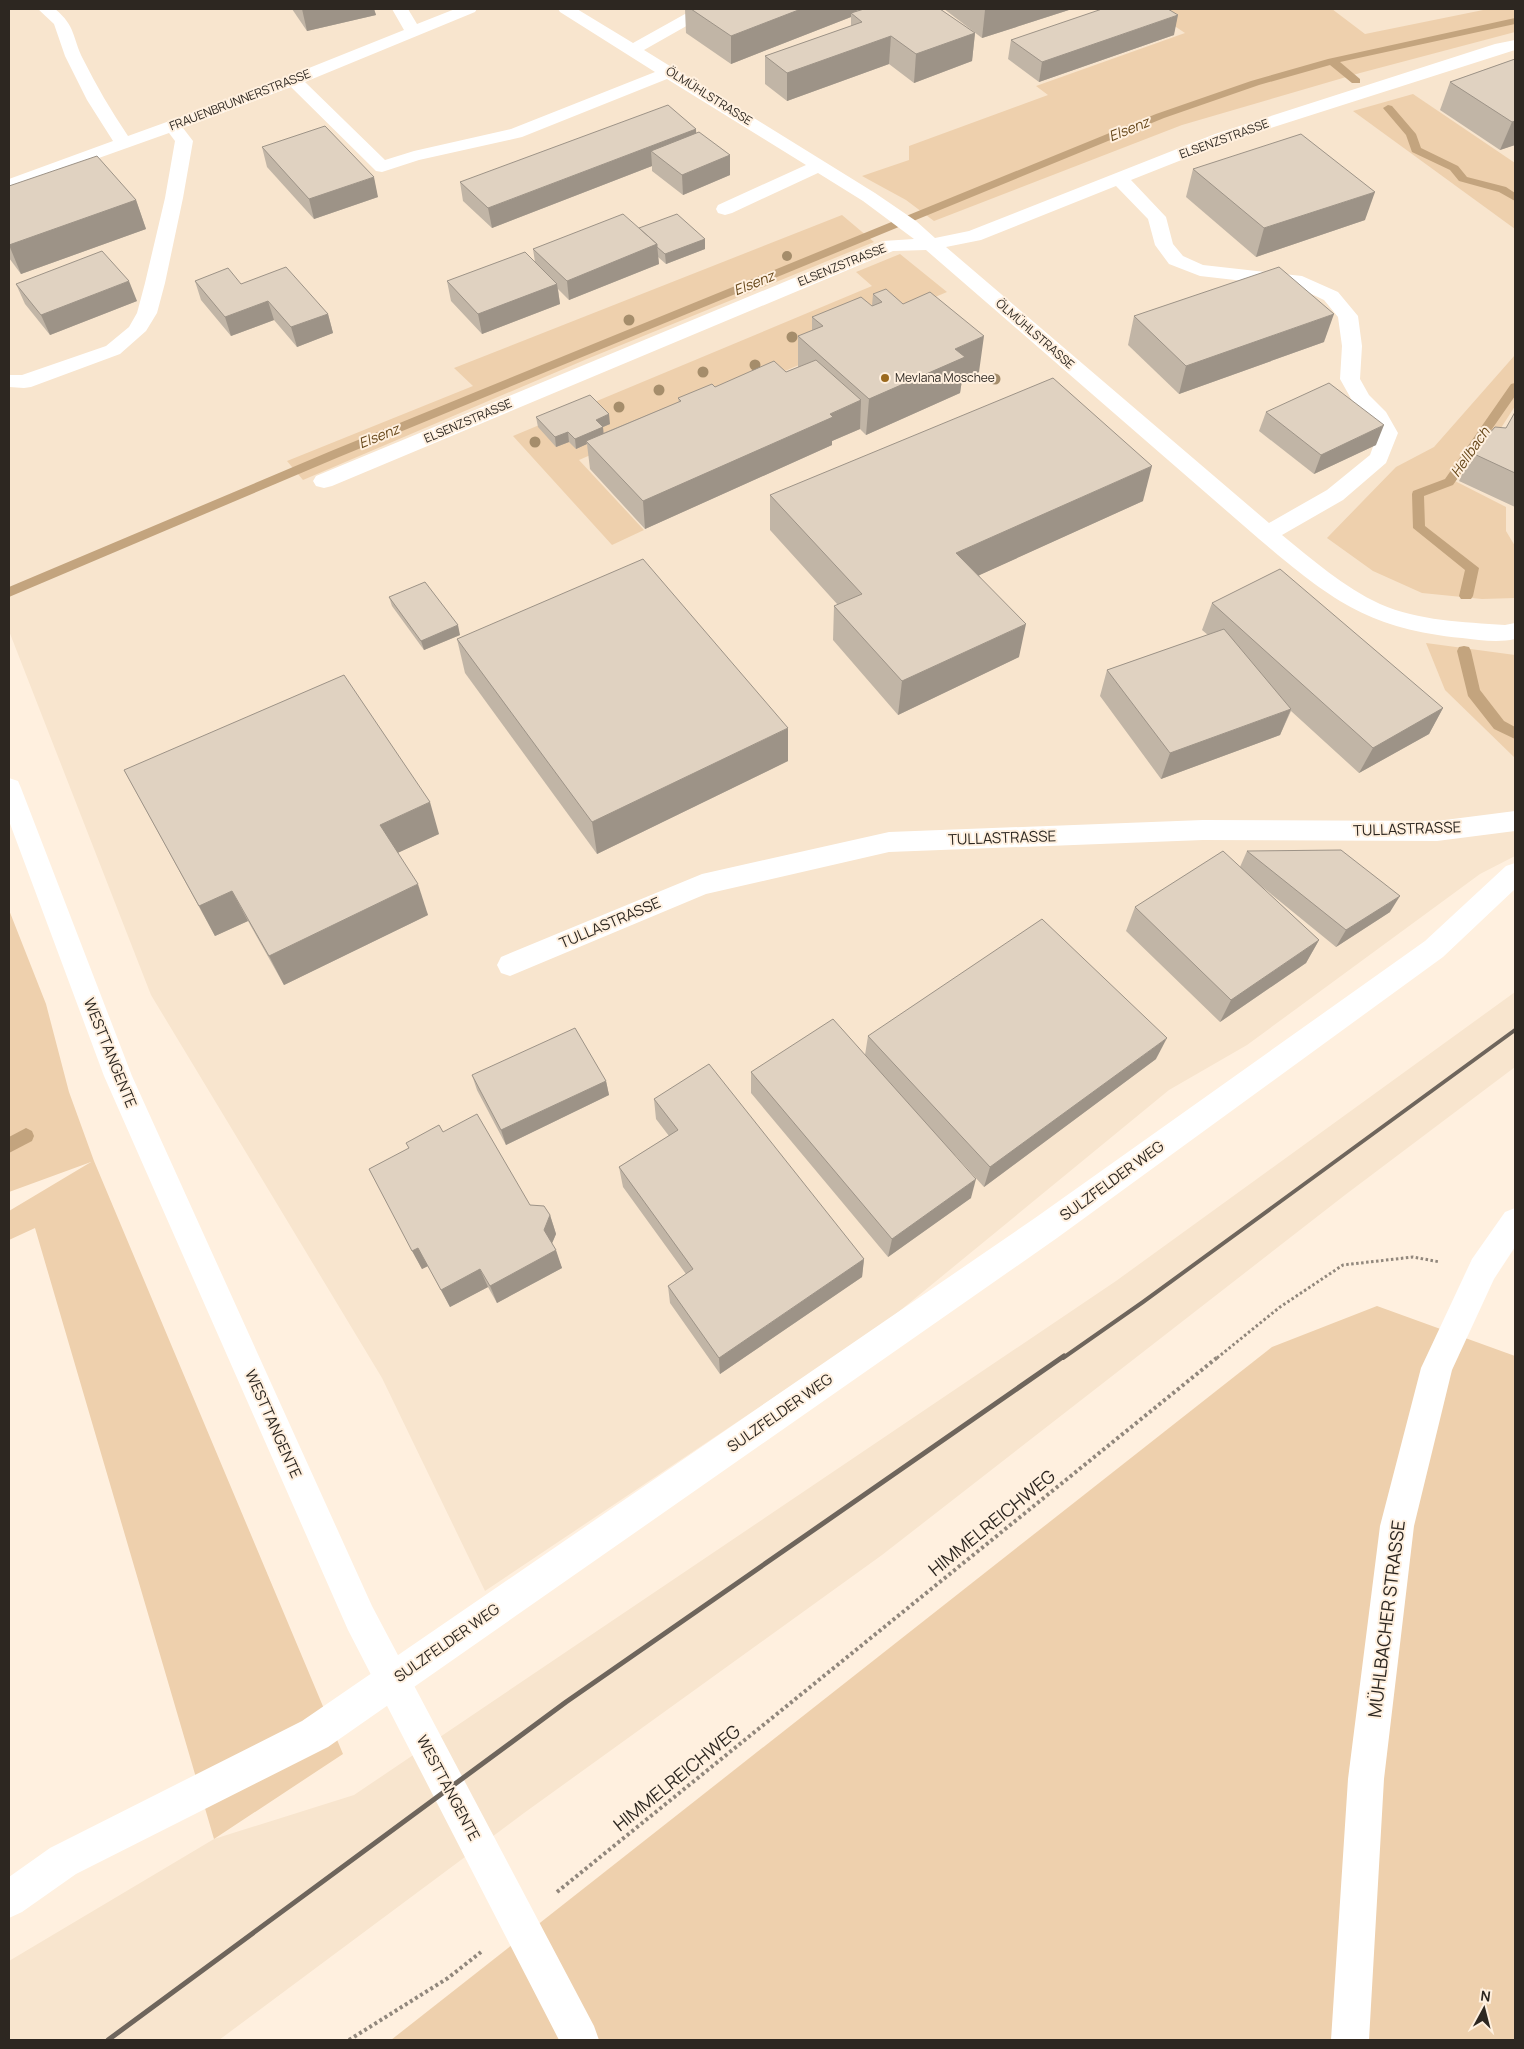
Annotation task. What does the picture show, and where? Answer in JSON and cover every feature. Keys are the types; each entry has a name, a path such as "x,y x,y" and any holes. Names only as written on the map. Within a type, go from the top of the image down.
{"street":[{"path":"46,9 61,22 73,56 96,100 123,143"},
{"path":"400,9 414,32"},
{"name":"FRAUENBRUNNERSTRASSE","path":"9,185 293,80 469,9"},
{"name":"ÖLMÜHLSTRASSE","path":"566,9 670,72 909,224 1266,534 1327,583 1373,610 1435,628 1510,632"},
{"path":"633,50 691,17"},
{"name":"ELSENZSTRASSE","path":"324,481 890,245 931,244 974,236 1221,138 1515,45"},
{"path":"293,80 382,167 414,156 516,133 670,72"},
{"path":"9,381 24,382 113,350 136,331 146,312 155,283 184,141 172,126"},
{"path":"725,209 819,166"},
{"path":"1119,178 1157,217 1164,245 1176,260 1200,270 1302,282 1330,296 1348,316 1352,346 1350,379 1362,399 1379,416 1388,432 1379,458 1335,495 1266,534"},
{"name":"WESTTANGENTE","path":"9,788 118,1076 360,1618 580,2040"},
{"name":"TULLASTRASSE","path":"510,965 702,884 889,842 1203,830 1437,831 1515,821"},
{"name":"SULZFELDER WEG","path":"9,1899 63,1861 315,1734 1046,1228 1434,950 1515,873"},
{"name":"MÜHLBACHER STRASSE","path":"1350,2040 1366,1779 1396,1526 1437,1368 1483,1269 1515,1222"}],"path":[{"name":"HIMMELREICHWEG","path":"552,1897 1280,1307 1343,1265 1413,1257 1483,1269"},
{"path":"349,2040 448,1978"}],"shaded area":[{"path":"9,9 1515,9 1515,856 1480,874 1247,1045 1169,1090 885,1323 485,1591 382,1378 151,995 9,631"},
{"path":"1149,9 1332,9 1365,34 1488,9 1515,9 1515,32 1360,73 1182,125 934,221 906,200 862,176 909,160 909,146 1048,95 1036,86 1185,33"},
{"path":"1413,94 1515,163 1515,229 1353,111"},
{"path":"842,215 874,242 587,359 303,480 287,461 473,386 454,368"},
{"path":"900,254 947,292 808,351 815,358 579,460 644,530 612,545 513,436 872,286 856,272"},
{"path":"1515,355 1515,406 1487,450 1475,453 1455,481 1506,507 1506,531 1515,546 1515,598 1482,599 1422,593 1373,571 1327,538 1396,467 1434,447"},
{"path":"1426,643 1515,655 1515,758 1445,690"},
{"path":"9,910 46,1004 69,1092 94,1161 343,1754 214,1839 35,1228 9,1240 9,1211 91,1162 9,1192"},
{"path":"1515,992 1515,1067 1345,1195 882,1555 524,1813 219,2040 9,2040 9,1961 214,1839 354,1795 1116,1281"},
{"path":"1377,1306 1515,1356 1515,2040 391,2040 1272,1347"}],"building":[{"path":"691,9 801,9 731,36"},
{"path":"864,9 940,9 975,33 916,54 891,36 787,73 765,56 862,22 851,13"},
{"path":"1102,9 1168,9 1178,15 1042,62 1011,40"},
{"path":"1515,59 1515,121 1512,122 1450,82"},
{"path":"668,105 696,129 488,208 460,182"},
{"path":"325,126 374,177 309,199 262,147"},
{"path":"699,132 730,155 682,175 651,151"},
{"path":"1301,134 1375,192 1264,228 1193,169"},
{"path":"97,156 136,200 9,245 9,186"},
{"path":"623,214 657,244 567,281 533,249"},
{"path":"677,214 705,239 665,254 639,228"},
{"path":"102,251 129,281 41,315 16,284"},
{"path":"525,252 557,284 478,314 447,281"},
{"path":"286,267 328,314 291,327 268,301 225,317 195,281 228,268 241,284"},
{"path":"1279,267 1334,314 1186,366 1134,316"},
{"path":"886,289 903,304 930,292 984,336 955,349 965,357 869,399 798,336 823,326 812,317 861,297 872,306 882,302 873,294"},
{"path":"816,360 861,400 830,414 833,417 643,501 586,441 681,401 678,398 712,384 715,387 774,361 786,372"},
{"path":"1053,378 1152,466 956,553 1026,624 902,681 834,606 862,594 770,495"},
{"path":"1329,383 1384,425 1321,455 1266,412"},
{"path":"590,395 609,414 596,420 603,427 575,439 568,432 555,437 536,417"},
{"path":"1515,412 1515,473 1472,453 1495,427 1506,428"},
{"path":"643,559 788,728 592,822 457,639"},
{"path":"1280,569 1443,708 1373,748 1212,603"},
{"path":"425,582 458,625 421,641 389,597"},
{"path":"1224,629 1291,709 1170,753 1107,670"},
{"path":"344,675 430,802 380,825 418,884 269,956 232,891 199,906 124,770"},
{"path":"1341,850 1400,896 1346,930 1247,851"},
{"path":"1223,851 1319,940 1231,1000 1135,907"},
{"path":"1042,919 1167,1038 990,1167 868,1036"},
{"path":"833,1019 976,1179 892,1239 751,1072"},
{"path":"575,1028 606,1081 501,1130 472,1075"},
{"path":"709,1064 864,1259 719,1358 668,1286 693,1269 619,1167 678,1130 654,1099"},
{"path":"477,1114 530,1205 544,1206 550,1215 544,1230 556,1250 490,1286 480,1269 441,1290 418,1248 412,1251 369,1169 409,1148 406,1143 439,1125 443,1132"}],"waterway":[{"name":"Elsenz","path":"1332,61 1515,21"},
{"name":"Elsenz","path":"9,592 335,454 1160,116 1255,83 1332,61"},
{"name":"Hellbach","path":"1332,61 1356,81"},
{"name":"Hellbach","path":"1388,108 1411,134 1416,150 1454,168 1463,179 1502,189 1515,198"},
{"name":"Hellbach","path":"1466,596 1472,568 1419,528 1418,494 1449,482 1515,387"},
{"name":"Hellbach","path":"1464,651 1473,692 1499,725 1515,734"},
{"path":"9,1145 26,1136"}],"railway":[{"path":"1063,1358 1143,1302 1515,1030"},
{"path":"108,2040 566,1702 1064,1356"}],"place":[{"name":"Mevlana Moschee","path":"885,378"}]}
